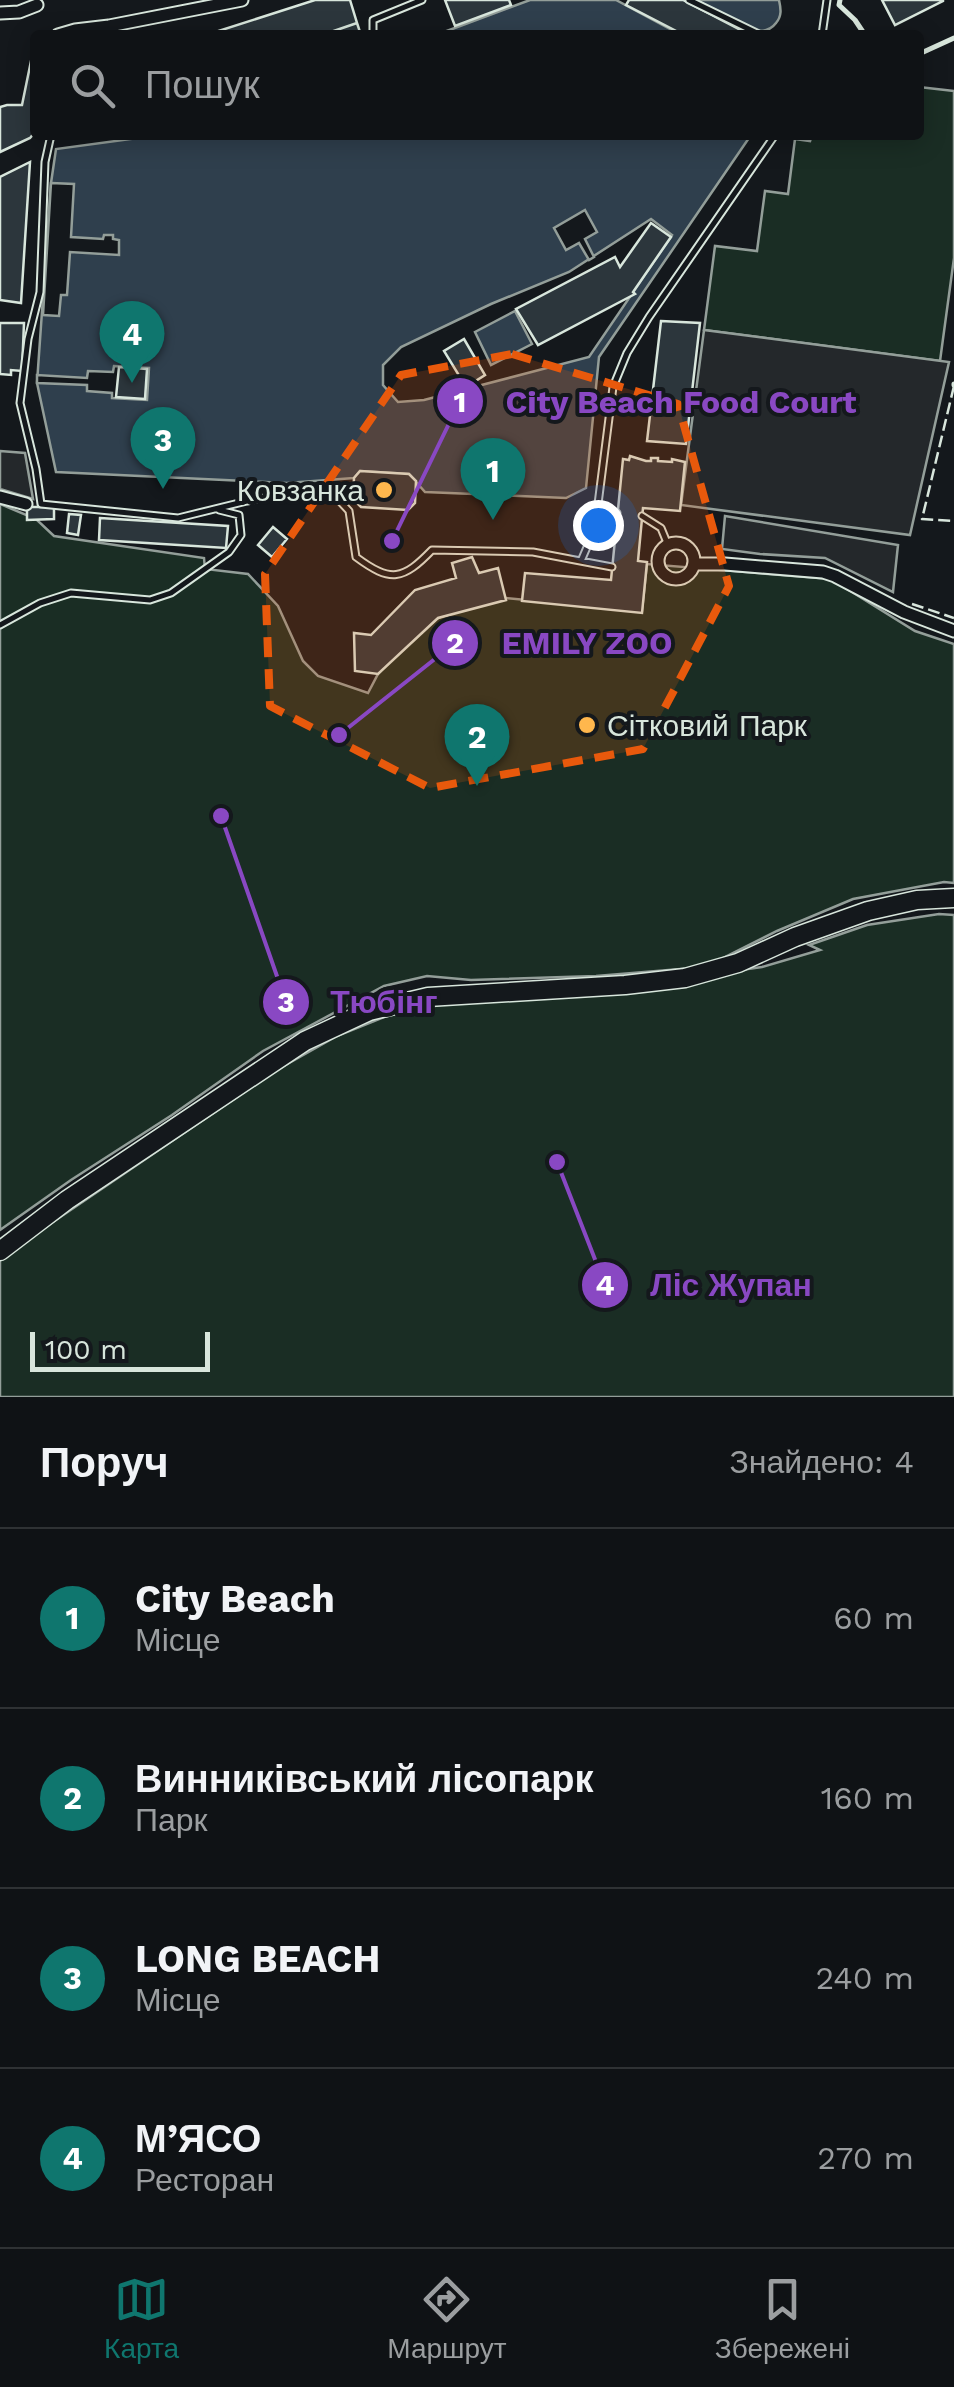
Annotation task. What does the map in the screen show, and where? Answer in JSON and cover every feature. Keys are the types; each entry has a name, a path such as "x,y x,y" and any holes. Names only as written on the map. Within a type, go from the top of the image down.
{"main road":[{"path":"0,1250 305,1041 369,1011 428,997 685,978 738,963 794,937 868,911 917,900 954,898"}],"street":[{"path":"74,30 242,0"},
{"path":"0,13 19,12 37,5"},
{"path":"0,497 26,504"},
{"path":"678,543 692,552 694,564 689,573 674,578 664,574 659,559 663,549 678,543"},
{"path":"694,564 822,572 904,612 954,630"}],"lane":[{"path":"372,30 373,20 422,0"},
{"path":"690,0 750,30"},
{"path":"823,30 826,0"},
{"path":"41,504 20,403 28,339 40,292 45,162 51,140"},
{"path":"581,561 594,532 613,387 627,353 770,140"},
{"path":"26,504 178,518 305,491 336,497 349,512 356,558 392,576 415,568 432,550 533,552 612,567"},
{"path":"598,504 606,513 617,513"},
{"path":"0,625 40,604 70,594 150,600 171,593 229,552 241,535 239,515 214,509"},
{"path":"642,516 661,528 668,545"}],"highlighted area":[{"path":"512,354 678,404 729,586 643,749 430,788 270,706 265,574 401,375"}],"green space":[{"path":"924,88 954,91 954,258 940,361 704,330 715,246 757,251 765,191 788,194 795,140 924,140"},
{"path":"0,504 36,519 54,536 204,558 205,569 248,574 278,606 303,661 318,676 368,693 386,665 434,620 506,598 642,611 647,564 831,579 915,631 954,644 954,883 853,899 705,967 596,976 471,980 427,976 384,986 263,1051 0,1230"},
{"path":"954,915 954,1397 0,1397 0,1258 275,1071 337,1036 384,1017 427,1006 586,992 762,967 820,950 809,945 867,925"}],"shaded area":[{"path":"704,330 949,362 910,535 681,505"},
{"path":"0,451 25,453 33,499 0,489"},
{"path":"725,516 898,545 893,592 825,558 722,549"}],"water":[{"path":"530,0 616,0 672,30 449,30"},
{"path":"697,0 779,0 780,15 768,29 748,29"},
{"path":"123,140 748,140 599,357 586,488 566,498 425,492 409,474 360,471 354,478 287,483 56,472 37,383 56,149","holes":["651,219 672,235 589,357 424,400 398,402 383,385 383,365 401,347 569,272"]},
{"path":"515,311 532,344 491,365 475,332"}],"pier":[{"path":"51,183 74,184 71,237 103,239 104,235 113,235 113,239 119,240 119,255 70,252 67,295 61,295 59,316 43,315"},
{"path":"585,210 597,232 585,239 594,257 589,260 579,243 566,250 554,228"},
{"path":"114,366 149,368 147,400 112,398 112,393 87,391 87,385 37,383 37,375 87,378 88,371 113,372"}],"building":[{"path":"315,0 350,0 357,23 337,30 222,30"},
{"path":"445,0 509,0 511,5 455,26"},
{"path":"629,0 683,0 740,30 674,30 626,5"},
{"path":"882,0 943,0 943,1 895,25"},
{"path":"357,23 359,30 337,30"},
{"path":"30,66 30,138 0,152 0,107 22,105"},
{"path":"30,162 21,303 0,300 0,177"},
{"path":"651,223 671,237 635,294 538,345 516,309 615,257 620,267"},
{"path":"661,321 700,323 686,444 647,441"},
{"path":"0,323 24,323 22,371 11,370 11,375 0,374"},
{"path":"464,339 485,375 466,387 444,351"},
{"path":"119,367 147,369 145,399 116,397"},
{"path":"630,456 646,461 658,458 685,462 680,511 643,508 638,561 647,562 642,613 522,601 525,573 611,580 623,459 629,460"},
{"name":"Ковзанка","path":"360,471 409,474 416,481 415,503 408,510 361,507 353,499 354,478"},
{"path":"27,507 54,507 54,519 27,520"},
{"path":"69,514 81,515 78,535 67,533"},
{"path":"100,518 228,526 226,548 99,540"},
{"path":"273,527 287,539 272,557 258,545"},
{"path":"472,557 479,573 498,568 506,600 438,618 378,674 355,671 354,633 371,635 415,590 456,578 452,563"}],"fence":[{"path":"954,386 922,519 954,521"},
{"path":"912,604 954,618"}],"wall":[{"path":"840,0 839,5 862,30"},
{"path":"924,52 954,38"}],"place":[{"name":"М’ЯСО","path":"132,383"},
{"name":"LONG BEACH","path":"163,489"},
{"name":"Ковзанка","path":"384,490"},
{"name":"City Beach","path":"493,520"},
{"name":"City Beach Food Court","path":"392,541"},
{"name":"Сітковий Парк","path":"587,725"},
{"name":"EMILY ZOO","path":"339,735"},
{"name":"Винниківський лісопарк","path":"477,786"},
{"name":"Тюбінг","path":"221,816"},
{"name":"Ліс Жупан","path":"557,1162"}]}
